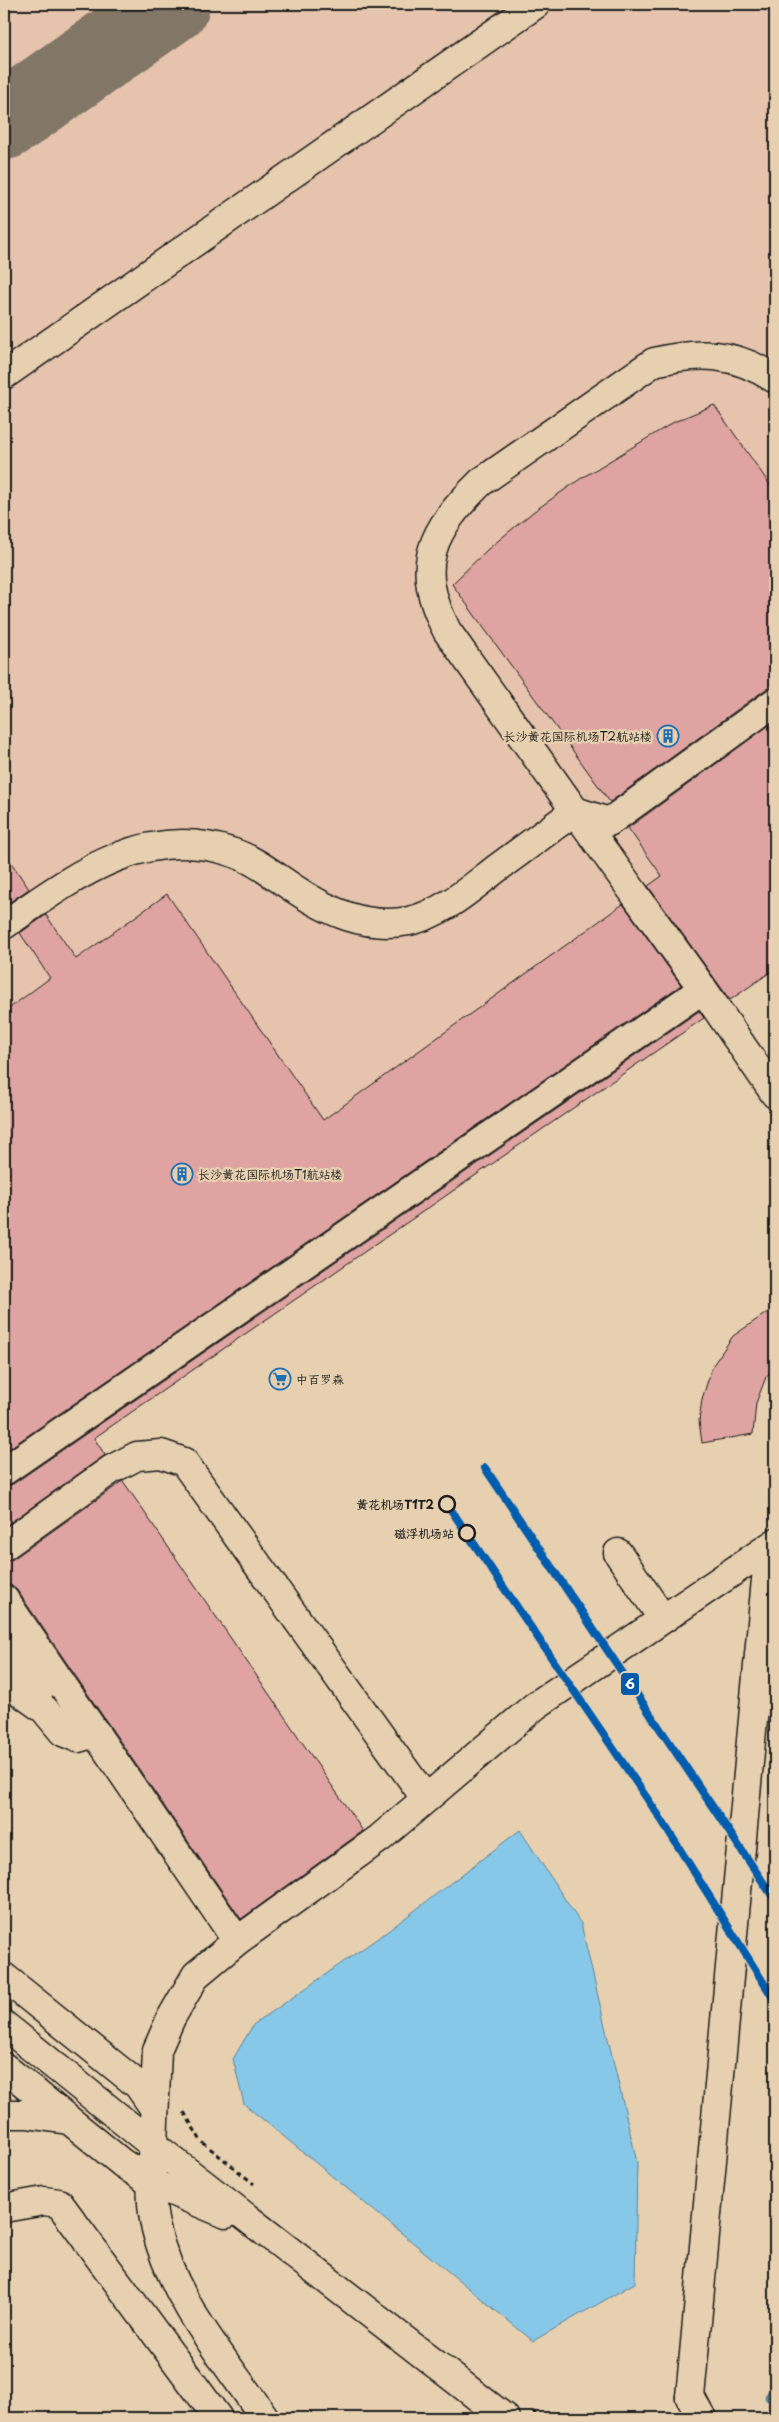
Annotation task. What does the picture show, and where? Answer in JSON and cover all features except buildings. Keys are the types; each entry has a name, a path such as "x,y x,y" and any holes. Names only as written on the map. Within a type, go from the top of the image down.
{"main road":[{"path":"4,375 536,4"},
{"path":"775,380 760,369 738,360 713,355 682,355 654,362 481,482 462,501 443,525 432,552 428,581 434,606 447,631 703,989 775,1094"},
{"path":"575,811 609,822 775,702"},
{"path":"4,925 74,877 96,865 140,850 186,844 231,852 254,862 317,904 337,914 360,921 384,924 410,920 432,913 456,899 575,811"},
{"path":"4,1471 703,989"},
{"path":"4,1546 112,1469 137,1456 161,1454 184,1462 426,1799"},
{"path":"265,2418 191,2312 170,2271 155,2228 152,2183 157,2050 171,2018 196,1975 237,1941 380,1838 535,1706 772,1545"},
{"path":"696,2408 772,1545"},
{"path":"618,1553 663,1619"},
{"path":"4,1599 237,1941"},
{"path":"4,1641 17,1653 35,1681 44,1709"},
{"path":"4,1669 20,1692 44,1709 63,1732 78,1738 96,1733"},
{"path":"4,1977 138,2085 154,2108"},
{"path":"4,2025 153,2145 500,2413"},
{"path":"4,2067 122,2163 152,2183 260,2228"},
{"path":"4,2114 27,2114 70,2121"},
{"path":"4,2208 44,2201 59,2203 218,2418"}],"path":[{"path":"182,2109 201,2141 255,2185"},
{"path":"500,2413 541,2418"}],"shaded area":[{"path":"4,4 775,4 775,969 107,1429 76,1384 4,1435"}],"water":[{"path":"520,1830 581,1924 637,2162 635,2283 533,2341 244,2104 233,2059 253,2025 388,1931"}],"waterway":[{"path":"769,2397 775,2390"}],"taxiway":[{"path":"4,121 171,4"}],"transit line":[{"name":"6","path":"485,1468 775,1900"},
{"name":"6","path":"445,1501 659,1816 775,2001"}],"place":[{"name":"长沙黄花国际机场T2航站楼","path":"668,736"},
{"name":"长沙黄花国际机场T1航站楼","path":"182,1174"},
{"name":"中百罗森","path":"280,1379"},
{"name":"黄花机场T1T2","path":"447,1504"},
{"name":"磁浮机场站","path":"467,1533"}]}
